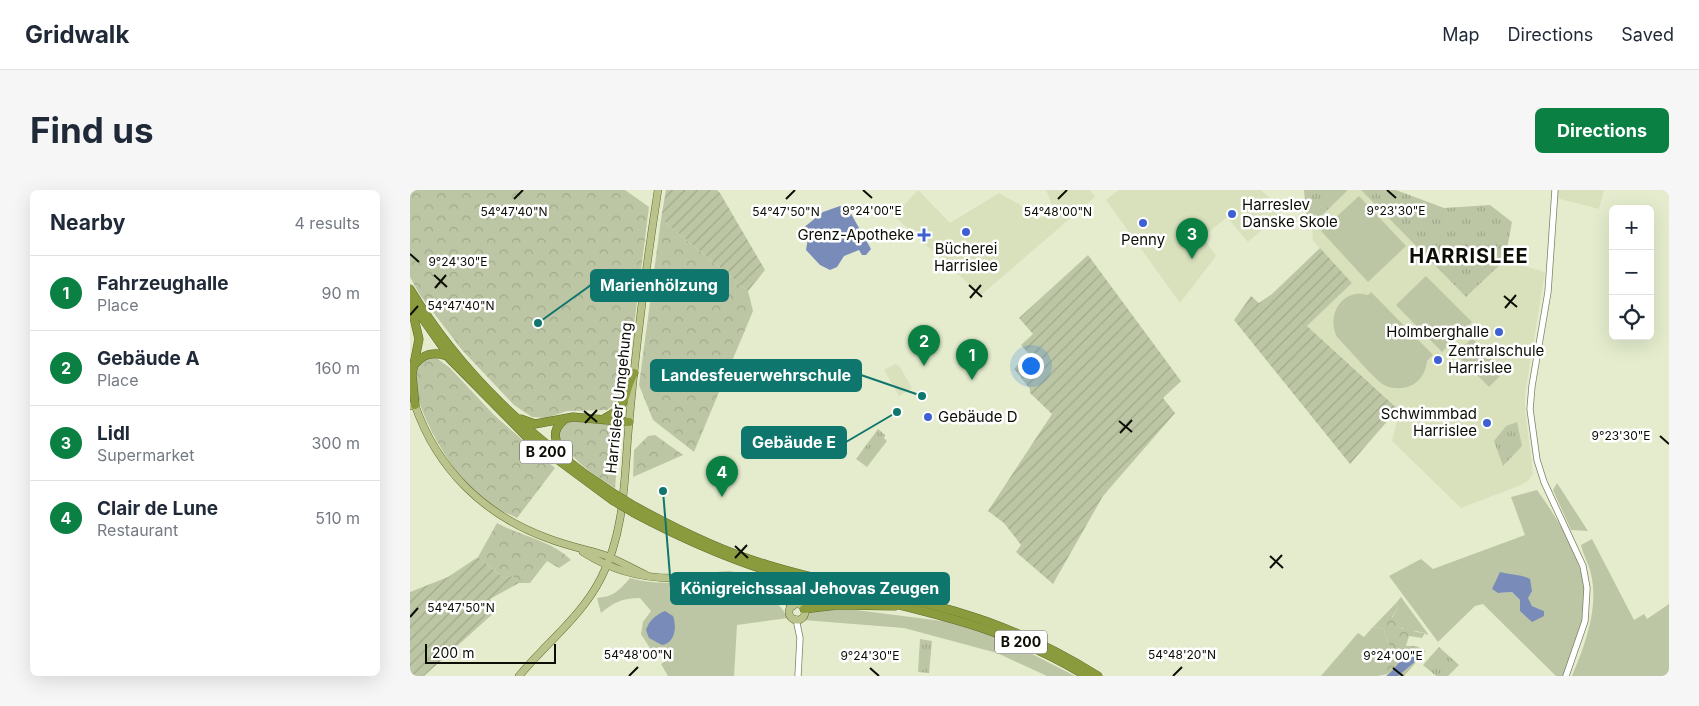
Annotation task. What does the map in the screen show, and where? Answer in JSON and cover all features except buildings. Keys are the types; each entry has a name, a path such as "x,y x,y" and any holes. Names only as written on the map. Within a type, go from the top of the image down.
{"highway":[{"name":"B 200","path":"410,289 465,365 507,409 546,444 612,496"},
{"path":"410,301 419,339 411,385 413,406"},
{"name":"B 200","path":"410,301 453,362 527,437 612,496 698,545 748,564 816,584 960,619 1034,647 1086,676"},
{"path":"414,365 425,355 432,353 447,356 453,362"},
{"path":"605,418 617,413 623,406 628,384 634,373"},
{"path":"507,409 523,420 535,424 573,416 629,422"},
{"path":"566,418 558,425 554,436 557,445 579,470"},
{"name":"B 200","path":"635,510 679,530 767,565 924,603 985,620 1059,653 1098,676"},
{"path":"804,609 838,605 912,607"}],"main road":[{"name":"Harrisleer Umgehung","path":"519,676 586,603 610,558 621,519 634,373 646,268 658,190"},
{"path":"413,406 434,448 466,488 493,511 518,526 579,550 610,558 646,575"},
{"path":"579,550 607,566 646,575 678,578 742,576 766,584 792,606 799,605 804,609 804,616 796,620 790,613 792,606"}],"street":[{"path":"1555,190 1548,292 1532,386 1530,409 1535,450 1544,482 1583,566 1587,588 1585,621 1566,676"},
{"path":"796,620 800,638 798,676"}],"shaded area":[{"path":"918,190 950,223 999,193 1019,204 1037,220 1054,209 1046,190 1090,190 1095,197 981,295 894,216"},
{"path":"1119,190 1261,190 1283,211 1248,242 1227,217 1203,237 1216,256 1180,303 1106,200"},
{"name":"Zentralschule Harrislee","path":"1348,190 1361,190 1466,297 1505,260 1545,272 1525,394 1525,409 1533,473 1529,480 1521,485 1461,508 1392,441 1400,410 1307,326 1352,283 1313,241 1312,225"},
{"path":"1557,190 1604,190 1599,209 1556,198"},
{"path":"895,364 900,367 912,388 899,396 884,370"}],"green space":[{"path":"410,190 625,190 649,207 627,381 616,403 607,410 567,411 546,418 532,417 514,405 462,350 420,295 410,277"},
{"path":"666,190 717,190 720,193 765,270 748,291 661,219"},
{"path":"1304,190 1348,190 1312,225 1307,225"},
{"path":"1361,190 1396,190 1444,208 1490,205 1512,222 1505,260 1466,297"},
{"path":"1359,196 1406,246 1368,282 1321,231"},
{"path":"661,219 748,291 753,311 694,452 653,420 639,385"},
{"path":"1320,248 1352,283 1307,326 1398,409 1350,464 1234,320 1251,296 1259,303 1272,294"},
{"path":"1088,255 1181,381 1163,398 1175,413 1103,496 1053,584 1016,552 1021,545 1004,523 988,511 1052,414 1030,393 1030,389 1014,369 1028,353 1021,345 1033,334 1019,318"},
{"path":"1426,276 1472,322 1442,352 1396,305"},
{"path":"1371,292 1433,355 1427,361 1425,371 1421,377 1411,386 1395,388 1384,385 1367,370 1337,337 1334,329 1334,320 1335,312 1339,305 1344,299 1351,296 1359,294 1368,295"},
{"path":"1472,338 1505,371 1489,387 1456,354"},
{"path":"435,357 450,368 494,415 555,468 517,518 486,503 475,494 450,463 438,444 420,405 415,373 422,359"},
{"path":"570,420 603,423 620,432 615,488 575,459 557,434 560,426"},
{"path":"1517,422 1522,446 1503,466 1494,441 1506,426"},
{"path":"878,429 885,435 884,438 887,441 867,467 856,459"},
{"path":"655,435 683,455 633,477 634,450 648,436"},
{"path":"1557,483 1588,531 1571,530 1553,490"},
{"path":"1537,490 1563,530 1582,575 1585,591 1585,615 1578,642 1563,676 1556,676 1483,604 1475,606 1438,642 1389,576 1421,559 1433,569 1525,535 1511,497","holes":["1500,572 1511,575 1532,606 1544,611 1520,611 1520,600 1512,592 1498,593"]},
{"path":"497,523 546,543 571,560 559,568 547,561 530,583 519,583 512,576 504,578 478,557"},
{"path":"1592,539 1634,620 1644,614 1647,619 1669,604 1669,676 1572,676 1582,652 1592,613 1593,587 1591,574 1581,545"},
{"path":"478,557 504,578 512,576 519,583 490,599 497,610 424,676 410,676 410,592 448,577"},
{"path":"630,578 651,582 716,581 737,583 756,588 773,599 788,618 737,625 734,676 668,676 661,664 668,659 666,654 650,648 641,634 643,622 651,611 640,598 618,602 601,613 597,598 616,592"},
{"path":"1401,597 1428,634 1401,628 1392,618 1398,608 1396,603"},
{"path":"1396,603 1398,608 1392,617 1402,629 1408,627 1416,632 1425,633 1422,638 1409,636 1406,646 1416,646 1426,651 1404,676 1398,676 1406,653 1393,671 1385,675 1372,676 1376,669 1392,656 1384,630 1380,627 1372,628"},
{"path":"811,610 856,610 950,622 1005,640 1075,676 1047,676 997,653 904,628 803,620"},
{"path":"1380,627 1384,630 1392,656 1372,676 1321,676 1358,633 1364,637 1372,628"},
{"path":"920,639 932,641 929,673 918,672"},
{"path":"1439,647 1459,665 1448,676 1436,676 1423,665"}],"water":[{"path":"840,206 850,212 871,249 866,255 862,255 859,250 844,256 837,267 830,270 820,265 806,250 808,238 802,229 823,212"},
{"path":"1500,572 1530,579 1532,591 1528,598 1532,606 1544,611 1544,616 1532,622 1520,611 1520,600 1512,592 1498,593 1492,589"},
{"path":"665,611 673,616 675,629 670,641 662,645 649,638 646,630 658,614"},
{"path":"1413,651 1416,653 1417,660 1398,676 1386,676 1405,656"}],"place":[{"name":"Harreslev Danske Skole","path":"1232,214"},
{"name":"Penny","path":"1143,223"},
{"name":"Bücherei Harrislee","path":"966,232"},
{"name":"Grenz-Apotheke","path":"924,235"},
{"name":"Lidl","path":"1192,259"},
{"name":"Marienhölzung","path":"538,323"},
{"name":"Holmberghalle","path":"1499,332"},
{"name":"Zentralschule Harrislee","path":"1438,360"},
{"name":"Gebäude A","path":"924,366"},
{"name":"Fahrzeughalle","path":"972,380"},
{"name":"Landesfeuerwehrschule","path":"922,396"},
{"name":"Gebäude E","path":"897,412"},
{"name":"Gebäude D","path":"928,417"},
{"name":"Schwimmbad Harrislee","path":"1487,423"},
{"name":"Königreichssaal Jehovas Zeugen","path":"663,491"},
{"name":"Clair de Lune","path":"722,497"}],"district":[{"name":"HARRISLEE","path":"1469,256"}]}
